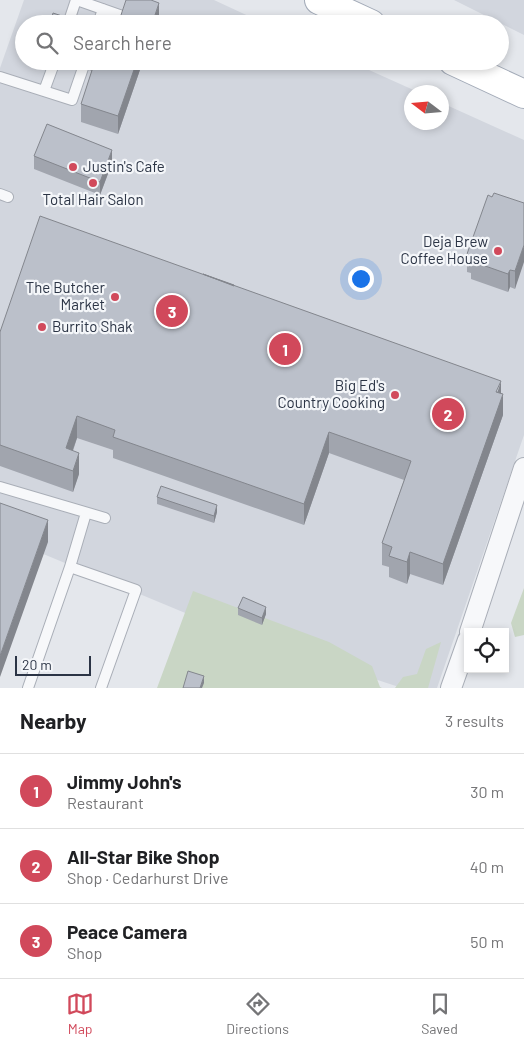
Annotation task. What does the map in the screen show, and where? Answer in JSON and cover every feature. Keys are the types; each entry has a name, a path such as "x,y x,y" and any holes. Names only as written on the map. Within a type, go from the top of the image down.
{"main road":[{"path":"319,0 351,15"},
{"path":"472,70 524,94"}],"street":[{"path":"471,628 524,468"},
{"path":"452,688 464,652"}],"lane":[{"path":"73,15 77,0 120,15"},
{"path":"101,15 103,9"},
{"path":"44,91 52,70"},
{"path":"0,77 72,100 82,70"},
{"path":"0,487 104,518"},
{"path":"28,688 70,567 86,513"},
{"path":"70,567 136,590 101,688"}],"shaded area":[{"path":"24,0 214,0 246,15 19,15"},
{"path":"454,0 524,0 524,35 509,28 509,15 484,15"},
{"path":"15,26 15,70 369,70 404,86 404,130 449,130 449,106 524,140 524,435 437,688 402,688 231,632 0,536 0,68"}],"green space":[{"path":"524,588 524,635 515,637 511,623"},
{"path":"193,591 329,642 372,666 382,688 157,688"},
{"path":"441,642 428,688 395,688 403,677 417,674 426,649"}],"building":[{"path":"126,0 151,0 159,3 155,15 121,15"},
{"path":"92,70 134,70 118,116 81,104"},
{"path":"47,124 112,150 100,182 34,156"},
{"path":"494,193 524,203 524,245 515,271 510,270 508,274 471,261 473,256 467,254 488,195 492,197"},
{"path":"40,216 501,381 496,392 503,394 443,564 410,552 407,562 389,556 392,547 382,543 411,461 329,432 304,504 113,437 115,430 77,416 66,448 79,453 73,471 0,445 0,332"},
{"path":"161,486 217,505 214,516 157,497"},
{"path":"0,503 48,520 0,656"},
{"path":"243,597 266,607 262,618 238,608"},
{"path":"188,671 204,676 200,688 183,688"}],"place":[{"name":"Justin's Cafe","path":"73,167"},
{"name":"Total Hair Salon","path":"93,183"},
{"name":"Deja Brew Coffee House","path":"498,251"},
{"name":"The Butcher Market","path":"115,297"},
{"name":"Peace Camera","path":"172,311"},
{"name":"Burrito Shak","path":"42,327"},
{"name":"Jimmy John's","path":"285,349"},
{"name":"Big Ed's Country Cooking","path":"395,395"},
{"name":"All-Star Bike Shop","path":"448,414"}]}
